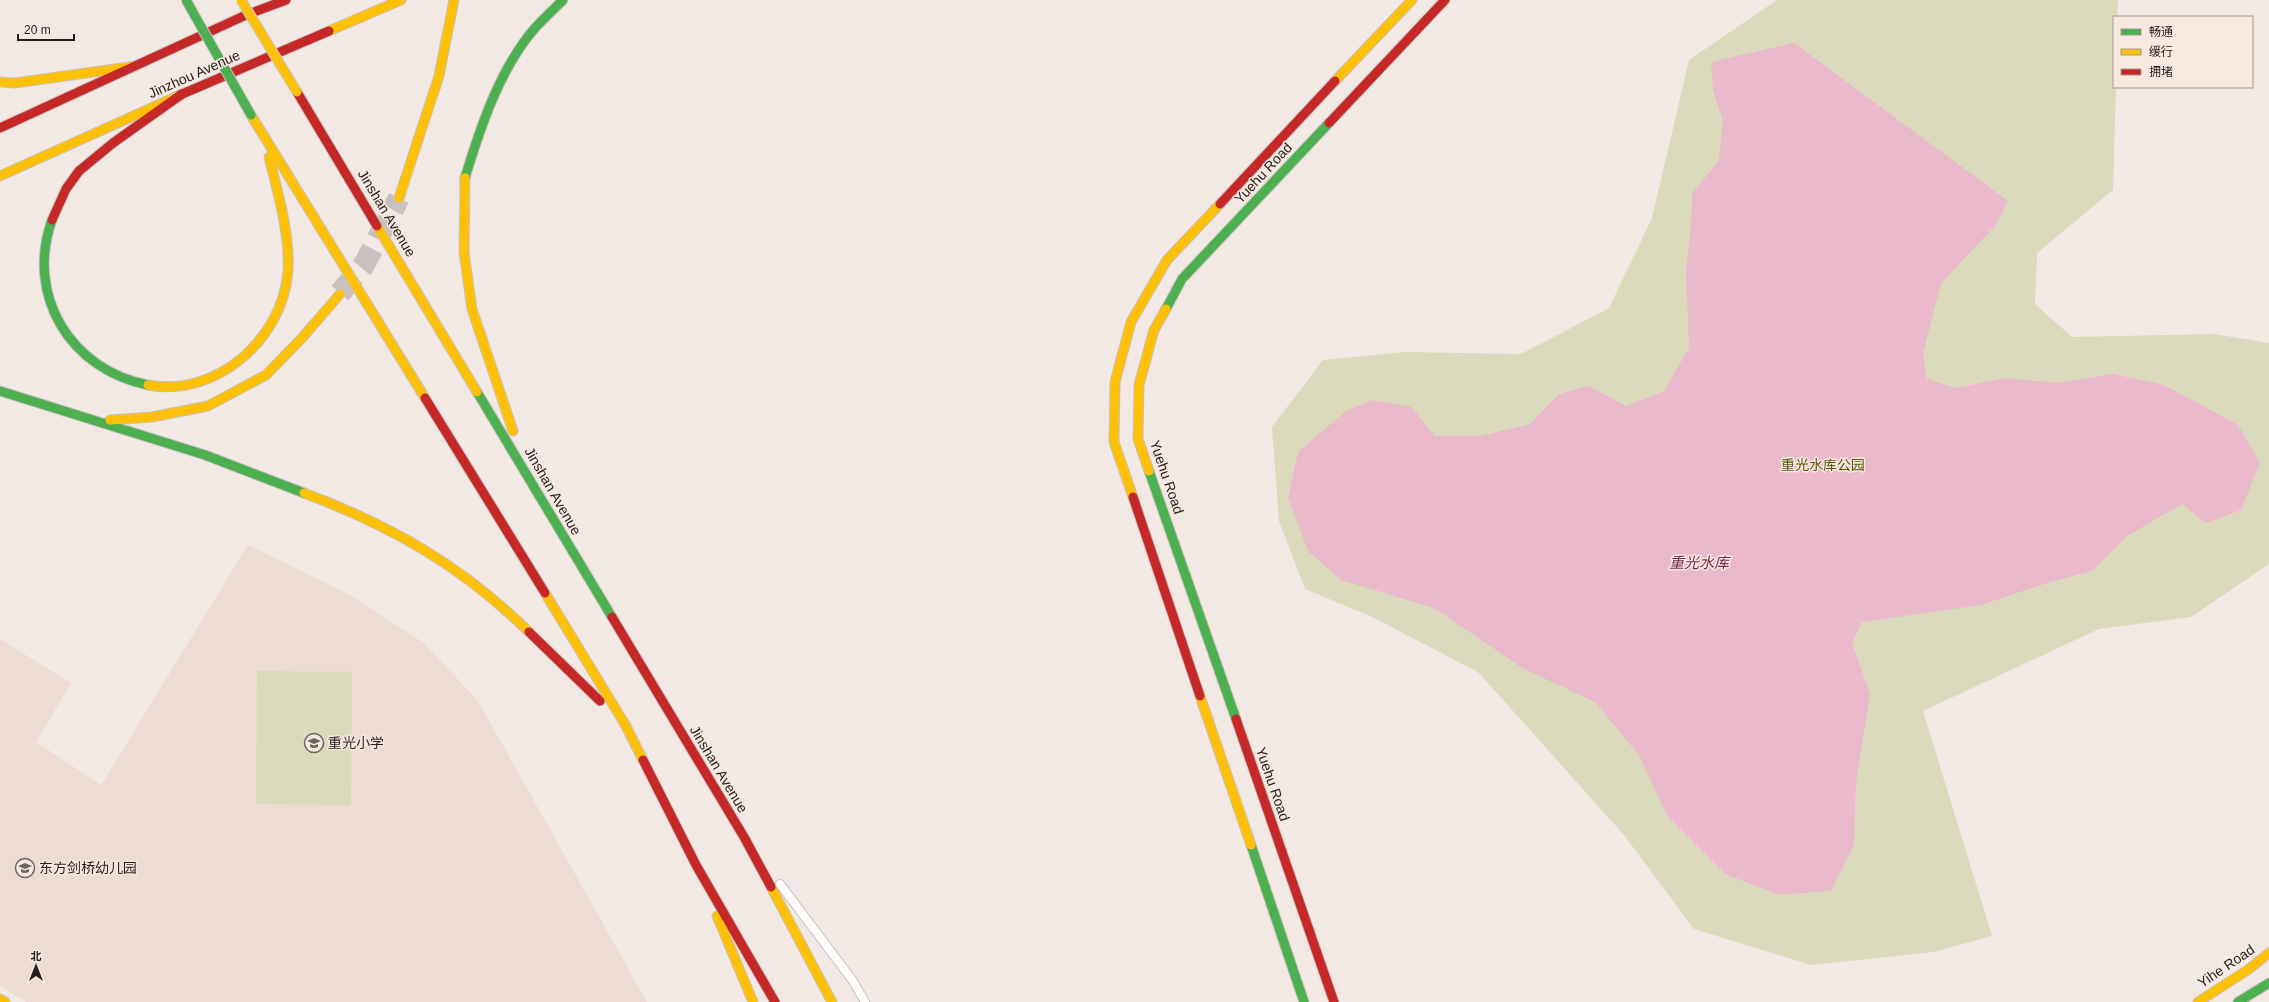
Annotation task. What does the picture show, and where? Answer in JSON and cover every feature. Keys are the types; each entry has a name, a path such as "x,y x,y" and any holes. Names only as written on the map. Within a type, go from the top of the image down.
{"main road":[{"path":"186,0 263,135 626,726 696,865 775,1002"},
{"name":"Jinshan Avenue","path":"241,0 744,837 832,1002"},
{"path":"0,128 246,15 285,0"},
{"name":"Jinzhou Avenue","path":"0,176 182,94 401,0"},
{"path":"399,198 435,94 451,30 454,0"},
{"path":"529,477 490,369 472,309 464,252 466,179 478,133 510,63 534,29 563,0"},
{"name":"Yuehu Road","path":"1304,1002 1114,442 1115,382 1131,322 1167,260 1412,0"},
{"name":"Yuehu Road","path":"1334,1002 1138,439 1139,386 1154,330 1182,279 1445,0"},
{"path":"0,82 15,84 136,66"},
{"path":"182,94 102,151 74,176 57,204 45,240 44,280 53,311 71,342 92,362 121,380 155,388 191,385 222,373 251,354 265,333 283,300 288,266 284,217 263,135"},
{"path":"101,421 152,417 208,406 266,375 302,338 340,294"},
{"path":"0,391 101,421 206,455 340,506 383,526 445,561 503,606 626,726"},
{"path":"696,865 753,1002"},
{"name":"Yihe Road","path":"2198,1002 2249,969 2269,954"},
{"path":"2238,1002 2269,983"},
{"path":"0,999 5,1002"}],"lane":[{"path":"744,837 853,981 865,1002"}],"shaded area":[{"name":"重光小学","path":"248,545 348,594 424,643 478,701 647,1002 26,1002 0,986 0,639 71,683 36,742 101,785"}],"green space":[{"name":"重光水库","path":"1777,0 2118,0 2117,16 2113,16 2113,88 2116,88 2113,190 2037,253 2035,304 2072,337 2214,334 2269,343 2269,564 2191,617 2099,629 1923,711 1992,936 1934,952 1811,965 1694,929 1624,835 1478,672 1370,616 1305,589 1279,521 1272,427 1323,360 1405,352 1521,354 1609,308 1652,218 1689,60"},
{"path":"257,671 352,672 351,805 256,804"}],"water":[{"name":"重光水库","path":"1794,43 2008,201 1996,225 1941,283 1923,354 1927,379 1956,388 2005,378 2058,383 2113,374 2164,385 2238,425 2260,463 2241,510 2206,523 2182,504 2127,536 2092,571 2050,582 1981,605 1862,622 1852,643 1870,694 1856,782 1854,845 1831,891 1779,895 1725,874 1667,816 1639,755 1595,702 1524,669 1434,608 1341,580 1308,551 1288,498 1298,452 1346,411 1372,400 1411,407 1435,436 1481,436 1530,424 1559,394 1588,386 1626,406 1664,391 1689,348 1686,271 1691,227 1692,194 1719,160 1723,121 1713,90 1711,62"}],"tunnel":[{"path":"340,293 364,265 399,198"}],"traffic: fast":[{"path":"186,0 251,115"},
{"path":"465,178 477,139 492,99 511,61 535,28 563,0"},
{"path":"1166,309 1182,279 1329,123"},
{"path":"52,220 45,248 45,276 50,302 61,325 77,346 97,364 121,377 148,385"},
{"path":"0,391 205,455 304,493"},
{"path":"477,392 612,617"},
{"path":"1149,471 1236,719"},
{"path":"1251,845 1304,1002"},
{"path":"2238,1002 2269,983"}],"traffic: slow":[{"path":"241,0 297,92"},
{"path":"329,31 401,0"},
{"path":"399,198 439,76 454,0"},
{"path":"1335,81 1412,0"},
{"path":"0,82 15,83 136,66"},
{"path":"0,176 180,95"},
{"path":"251,115 425,398"},
{"path":"148,385 173,387 198,382 221,373 242,358 259,340 274,319 283,296 288,271 288,257 283,214 269,157"},
{"path":"465,178 464,252 472,309 513,431"},
{"path":"1133,497 1114,442 1115,382 1131,322 1167,260 1220,204"},
{"path":"377,226 477,392"},
{"path":"110,420 152,417 208,406 266,375 302,338 340,294"},
{"path":"1149,471 1138,439 1139,385 1154,330 1166,309"},
{"path":"304,493 367,519 424,550 478,587 504,608 529,632"},
{"path":"545,593 626,726 643,760"},
{"path":"1200,696 1251,845"},
{"path":"771,887 832,1002"},
{"path":"717,916 753,1002"},
{"path":"2198,1002 2249,969 2269,953"},
{"path":"0,999 5,1002"}],"traffic: jam":[{"path":"0,128 246,15 286,0"},
{"path":"1329,123 1445,0"},
{"path":"180,95 329,31"},
{"path":"1220,204 1335,81"},
{"path":"297,92 377,226"},
{"path":"52,220 66,189 79,171 113,143 182,94"},
{"path":"425,398 545,593"},
{"path":"1133,497 1200,696"},
{"path":"612,617 744,837 771,887"},
{"path":"529,632 600,701"},
{"path":"1236,719 1334,1002"},
{"path":"643,760 696,865 775,1002"}],"place":[{"name":"重光小学","path":"314,743"},
{"name":"东方剑桥幼儿园","path":"25,868"}],"park label":[{"name":"重光水库公园","path":"1823,465"}]}
